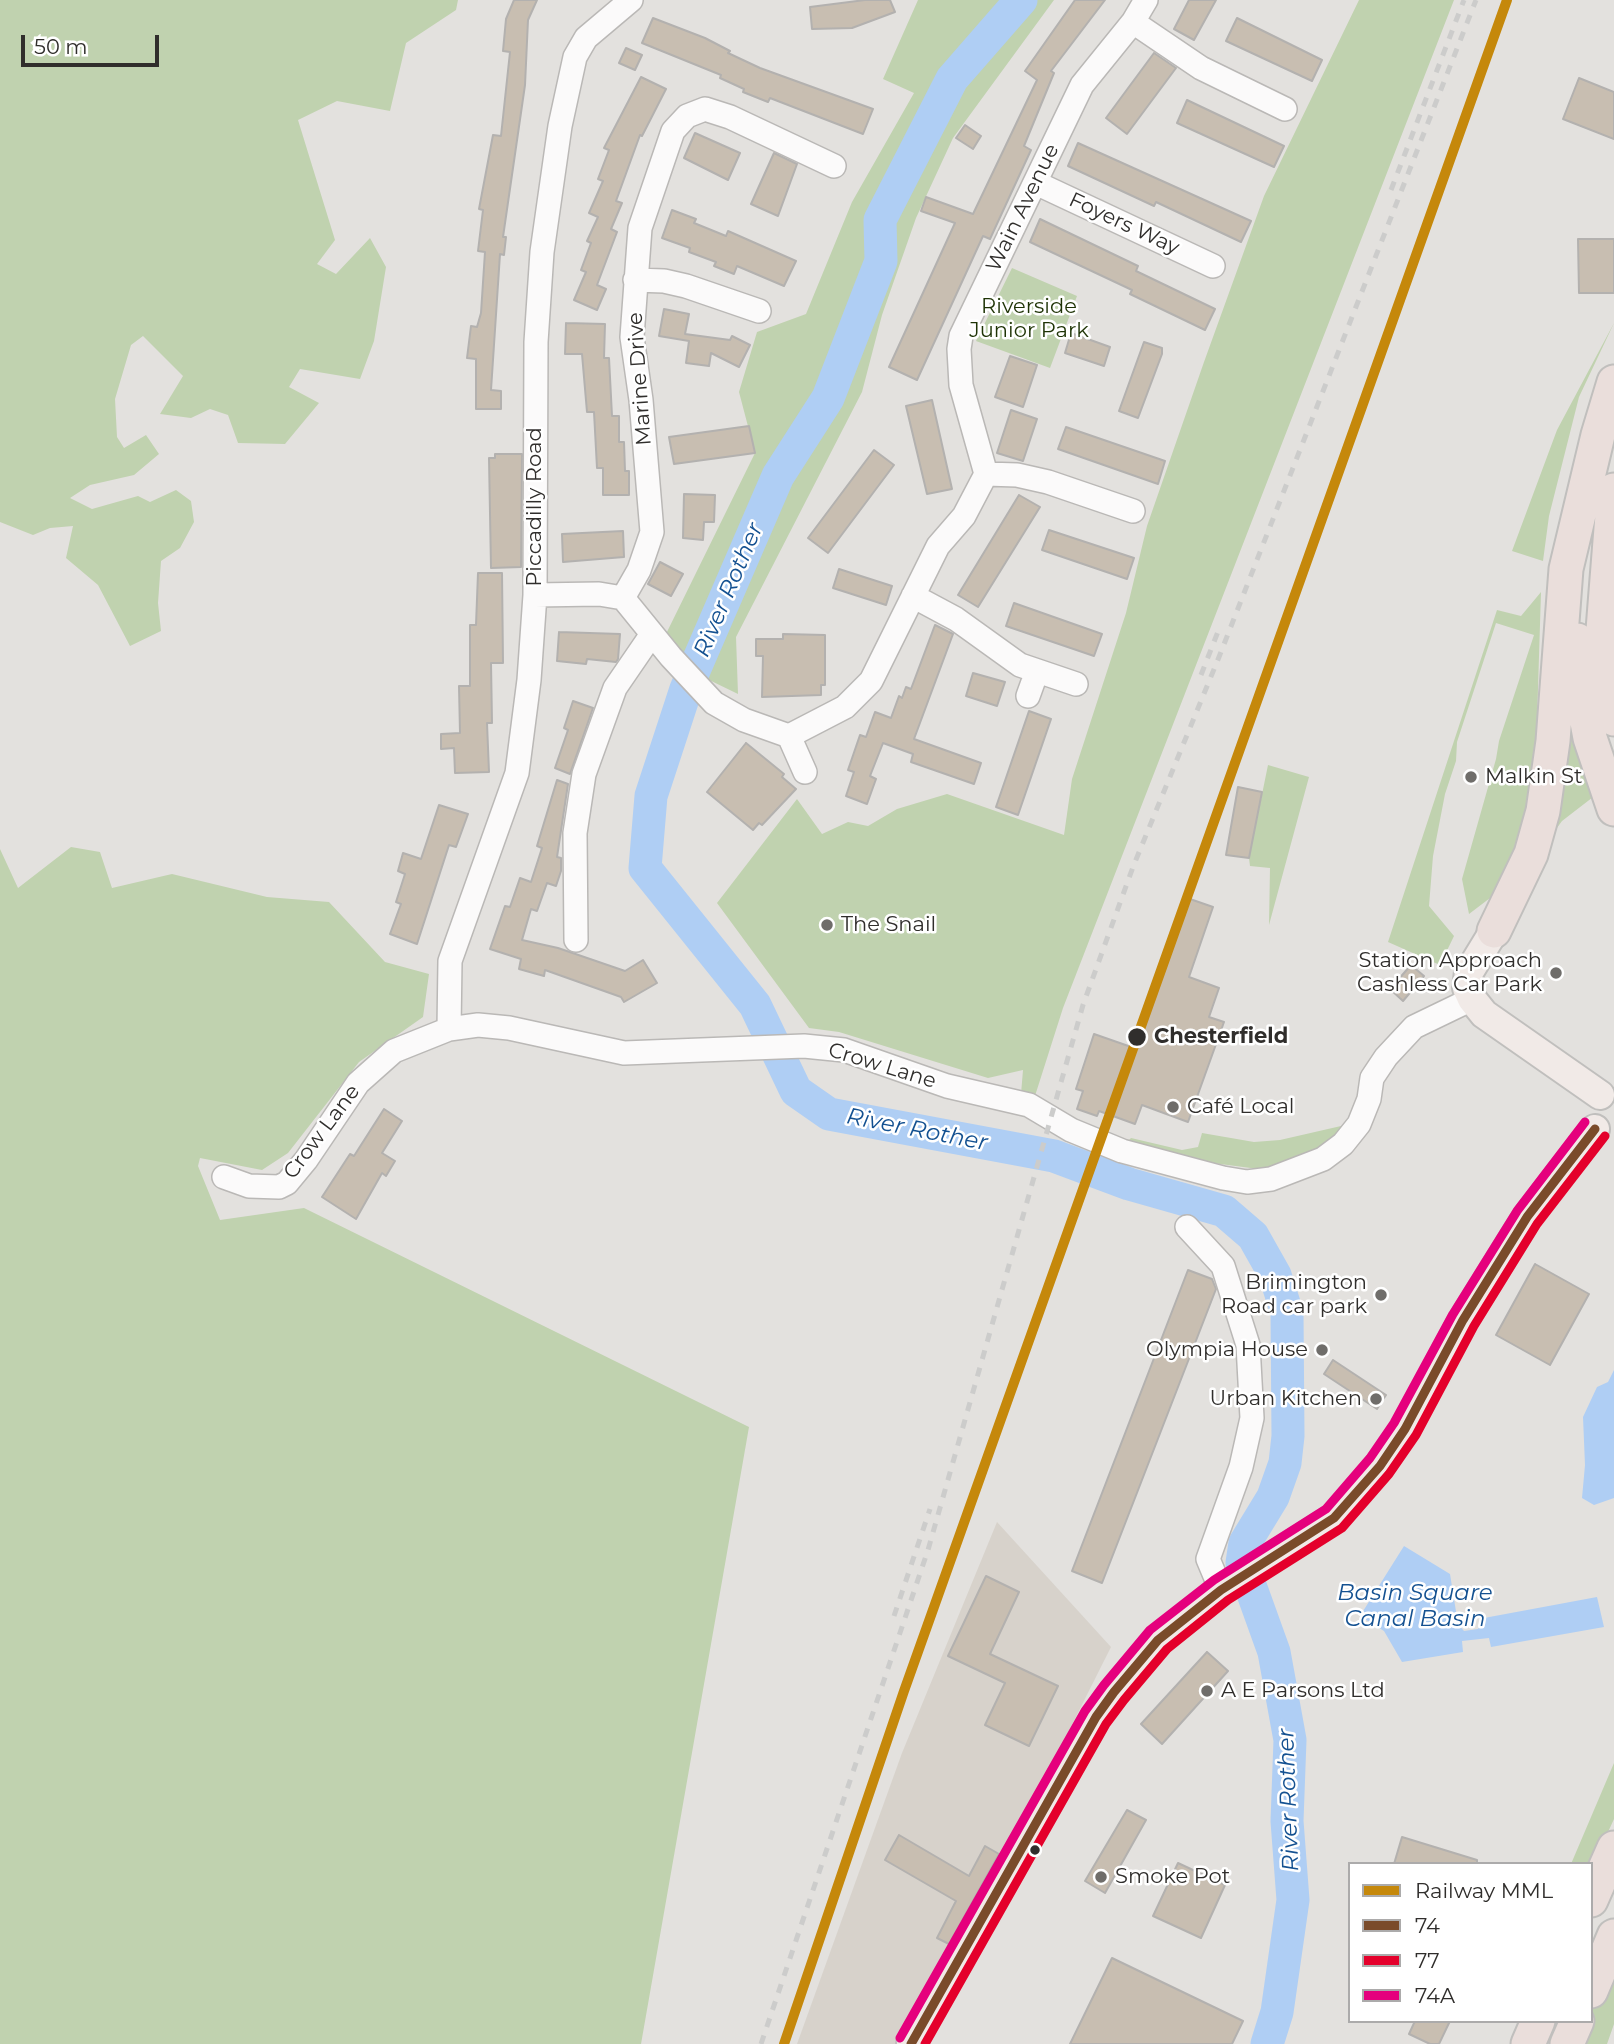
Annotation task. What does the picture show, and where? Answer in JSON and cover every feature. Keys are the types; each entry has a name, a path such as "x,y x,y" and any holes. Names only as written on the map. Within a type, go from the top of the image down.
{"highway":[{"path":"1494,931 1531,854 1543,811 1553,741 1566,569 1595,447 1614,382"},
{"path":"1614,491 1603,630 1614,719"},
{"path":"1581,511 1576,607 1580,685 1595,760 1614,809"},
{"path":"1593,1895 1614,1847"},
{"path":"1593,1986 1614,1936"},
{"path":"1528,2044 1537,2023"},
{"path":"1567,2044 1576,2023"}],"main road":[{"path":"911,2044 1096,1717 1141,1657 1221,1590 1334,1518 1380,1466 1405,1429 1463,1320 1522,1225 1604,1134 1590,1111 1607,1092 1478,1007 1467,988 1468,972 1475,957 1494,931"}],"street":[{"name":"Piccadilly Road","path":"449,1029 450,961 517,773 535,595 536,342 542,252 560,126 575,57 586,37 631,0"},
{"name":"Wain Avenue","path":"986,474 961,385 958,349 961,336 1082,85 1133,22 1146,0"},
{"path":"1133,22 1201,68 1284,109"},
{"name":"Marine Drive","path":"623,598 639,570 652,532 641,400 632,337 640,228 673,131 687,116 705,109 730,117 834,166"},
{"name":"Foyers Way","path":"1036,183 1213,265"},
{"path":"635,280 664,281 686,286 759,311"},
{"path":"789,736 845,707 871,681 938,546 964,516 986,474 1017,475 1048,482 1133,511"},
{"path":"535,595 599,593 623,598 671,657 714,703 744,720 789,736 805,772"},
{"path":"913,596 956,619 1020,665 1076,684"},
{"path":"576,940 575,833 584,775 615,688 652,634"},
{"path":"1028,696 1037,671"},
{"name":"Crow Lane","path":"224,1177 249,1186 279,1187 288,1183 358,1083 394,1051 449,1029 478,1025 509,1028 624,1053 804,1046 844,1050 947,1086 1029,1105 1071,1130 1122,1151 1247,1182 1297,1170 1324,1159 1343,1144 1359,1124 1369,1099 1372,1078 1386,1057 1413,1027 1478,1007"},
{"path":"1187,1227 1223,1266 1248,1345 1252,1418 1241,1467 1208,1559 1221,1590"}],"shaded area":[{"path":"997,1522 1111,1647 1008,1852 896,2044 797,2044 902,1753"}],"green space":[{"path":"0,0 458,0 456,10 406,43 390,111 337,101 298,120 335,240 317,264 336,274 370,238 386,267 374,341 360,379 300,369 289,387 319,403 285,444 238,443 228,415 210,409 191,418 160,414 183,376 143,336 131,345 115,399 117,437 124,448 146,435 159,454 134,475 90,485 70,498 92,509 138,496 150,502 176,490 191,501 194,522 180,548 161,561 158,603 161,631 130,646 98,585 66,558 73,526 50,528 33,535 0,522"},
{"path":"918,0 1054,0 953,138 916,218 882,315 862,392 736,637 738,694 703,677 664,638 755,453 739,392 757,332 806,314 852,202 914,93 883,79"},
{"path":"1359,0 1454,0 1063,1008 1034,1099 1021,1094 1023,1070 988,1078 839,1032 809,1028 717,903 797,799 822,834 848,822 868,826 897,809 947,794 1064,835 1072,779 1126,613 1147,526 1204,362 1264,196"},
{"name":"Riverside Junior Park","path":"1012,268 1077,296 1050,368 976,341"},
{"path":"1614,323 1579,397 1549,516 1543,561 1512,551 1557,430"},
{"path":"1541,592 1535,785 1517,850 1494,895 1469,914 1462,879 1499,741 1534,635 1496,623 1457,742 1456,761 1445,794 1433,856 1429,906 1454,936 1440,965 1388,942 1497,610 1521,616"},
{"path":"1564,685 1597,794 1562,821 1543,847"},
{"path":"1268,765 1309,777 1269,925 1270,868 1250,866 1249,858"},
{"path":"71,847 100,852 112,888 172,874 267,897 329,902 385,962 429,974 423,1017 359,1062 288,1153 262,1170 200,1158 198,1166 220,1220 304,1208 749,1427 641,2044 0,2044 0,849 18,888"},
{"path":"1341,1126 1347,1132 1310,1156 1266,1170 1205,1162 1128,1141 1131,1138 1182,1150 1198,1147 1202,1133 1254,1142 1280,1140"},
{"path":"1614,1763 1614,1819 1593,1865 1593,1862 1572,1862"},
{"path":"1614,1958 1614,2024 1607,2044 1576,2044 1590,2023 1593,2023 1593,2005"}],"water":[{"path":"1614,1370 1614,1498 1594,1505 1582,1498 1585,1465 1583,1417 1597,1387 1608,1382"},
{"name":"Basin Square Canal Basin","path":"1404,1546 1450,1574 1458,1624 1464,1631 1478,1629 1484,1618 1597,1597 1604,1627 1491,1647 1489,1638 1462,1641 1463,1652 1402,1662 1384,1631 1360,1616"}],"building":[{"path":"514,0 537,0 528,20 525,85 503,237 506,237 504,255 500,254 491,390 501,391 501,409 476,409 476,359 467,358 471,326 477,327 481,313 485,252 478,251 483,210 479,209 493,135 501,136 510,52 503,51 506,19"},
{"path":"865,0 890,0 895,12 852,28 812,29 810,7"},
{"path":"1075,0 1105,0 1051,71 1054,73 1024,146 1031,150 990,239 983,236 917,380 889,367 955,223 921,211 926,197 973,214 1037,80 1025,71"},
{"path":"1189,0 1216,0 1194,40 1174,29"},
{"path":"653,18 705,38 730,51 728,53 760,68 873,109 863,134 770,98 768,102 743,92 744,89 720,78 721,75 642,43"},
{"path":"1237,18 1322,60 1312,81 1226,41"},
{"path":"626,48 642,55 635,70 619,63"},
{"path":"1154,53 1176,68 1127,134 1106,118"},
{"path":"641,77 666,89 642,136 640,135 616,201 622,203 611,229 617,232 597,285 606,289 597,310 574,300 586,272 581,270 591,243 587,241 598,217 589,213 603,181 598,179 609,150 604,148"},
{"path":"1579,78 1614,92 1614,139 1563,119"},
{"path":"1187,100 1284,146 1274,167 1177,123"},
{"path":"965,125 981,136 973,149 956,138"},
{"path":"695,133 740,153 728,180 684,158"},
{"path":"1078,143 1251,221 1241,242 1156,202 1154,206 1068,166"},
{"path":"774,153 797,164 778,216 751,204"},
{"path":"672,210 696,219 694,223 726,236 728,231 796,261 784,286 737,266 734,274 714,266 716,262 689,252 690,248 662,238"},
{"path":"1040,219 1138,266 1136,271 1215,309 1205,330 1130,294 1132,290 1030,242"},
{"path":"1578,239 1614,239 1614,293 1579,293"},
{"path":"664,309 689,314 685,334 730,340 732,336 750,345 739,367 711,353 709,366 686,363 689,341 659,336"},
{"path":"566,323 605,324 604,358 609,358 612,416 619,416 619,442 624,442 625,471 629,471 629,495 603,495 603,468 597,468 594,412 587,412 582,354 565,354"},
{"path":"1071,333 1110,347 1104,366 1065,353"},
{"path":"1144,342 1162,348 1162,354 1138,418 1119,411"},
{"path":"1010,356 1037,365 1023,407 995,397"},
{"path":"932,400 952,489 927,494 906,406"},
{"path":"1011,410 1037,419 1023,461 997,453"},
{"path":"749,426 755,453 674,464 669,437"},
{"path":"1066,427 1165,461 1158,484 1058,449"},
{"path":"874,450 894,465 828,553 808,538"},
{"path":"495,454 522,454 521,567 491,568 489,458 495,458"},
{"path":"684,494 715,495 714,522 704,522 703,540 683,538"},
{"path":"1019,495 1040,507 978,607 958,595"},
{"path":"1049,530 1134,558 1127,579 1042,550"},
{"path":"623,531 624,557 563,562 562,534"},
{"path":"660,562 683,574 671,596 648,584"},
{"path":"839,569 892,586 886,605 833,588"},
{"path":"478,573 502,573 503,663 491,663 492,723 487,723 489,772 455,773 454,748 441,749 441,734 460,733 459,686 470,686 470,625 476,625"},
{"path":"1014,603 1102,634 1094,656 1006,626"},
{"path":"935,625 953,634 914,739 981,763 974,784 911,762 913,754 883,743 870,776 876,779 867,804 846,796 854,772 848,770 860,735 866,737 875,712 891,718 899,696 902,698 906,687 911,689"},
{"path":"559,632 620,634 618,659 616,662 587,659 586,664 557,661"},
{"path":"783,634 825,635 825,685 821,685 821,695 762,697 763,656 756,656 756,639 783,639"},
{"path":"973,673 1005,682 997,706 966,696"},
{"path":"573,701 593,708 570,774 555,768 568,730 564,728"},
{"path":"1029,711 1051,719 1018,815 996,807"},
{"path":"746,743 784,774 782,777 796,789 762,825 759,823 753,830 707,792"},
{"path":"557,780 568,784 557,857 561,858 561,871 556,886 547,883 537,911 531,909 522,940 558,948 625,971 643,960 657,983 624,1002 621,997 545,970 544,976 519,969 521,959 490,949 505,906 510,907 520,878 531,882 542,848 537,846"},
{"path":"1238,787 1262,792 1249,858 1226,855"},
{"path":"439,805 468,814 456,847 449,845 417,944 390,934 401,904 396,902 405,874 398,871 403,853 421,859"},
{"path":"1190,899 1213,907 1189,977 1219,988 1209,1017 1224,1022 1188,1122 1142,1105 1135,1124 1099,1111 1097,1116 1077,1109 1083,1091 1076,1089 1094,1034 1137,1049"},
{"path":"1411,965 1424,976 1403,1001 1390,989"},
{"path":"384,1109 402,1121 382,1153 395,1161 386,1176 382,1173 356,1219 322,1197 350,1154 354,1156"},
{"path":"1535,1264 1589,1294 1550,1365 1496,1335"},
{"path":"1188,1270 1212,1279 1216,1289 1102,1583 1072,1571"},
{"path":"1333,1360 1386,1395 1377,1409 1324,1374"},
{"path":"986,1576 1019,1592 990,1654 1058,1686 1029,1746 985,1725 1005,1683 948,1656"},
{"path":"1207,1652 1228,1671 1162,1744 1141,1724"},
{"path":"1127,1810 1146,1820 1105,1893 1085,1881"},
{"path":"899,1835 969,1876 985,1846 999,1854 949,1944 937,1938 956,1901 885,1860"},
{"path":"1402,1837 1477,1860 1477,1862 1395,1862"},
{"path":"1178,1863 1225,1885 1201,1938 1153,1916"},
{"path":"1112,1958 1243,2021 1232,2044 1070,2044"},
{"path":"1414,2023 1449,2023 1439,2044 1430,2044 1409,2034"}],"waterway":[{"name":"River Rother","path":"1021,0 952,79 880,220 881,261 828,398 778,476 686,689 651,796 645,868 755,1005 796,1091 829,1114 1054,1156 1129,1184 1224,1211 1253,1236 1275,1275 1287,1313 1288,1436 1285,1463 1273,1497 1245,1543 1242,1563 1274,1652 1290,1740 1287,1821 1293,1900 1277,2012 1267,2044"}],"railway":[{"path":"1391,190 1464,0"},
{"path":"761,2044 928,1550 1083,1005 1133,867 1219,657 1476,0"},
{"path":"1201,675 1219,629"},
{"path":"894,1616 930,1509"}],"rail line":[{"name":"MML","path":"784,2044 904,1691 1507,0"}],"transit line":[{"name":"74A","path":"900,2038 1085,1711 1104,1685 1150,1630 1214,1580 1326,1509 1370,1458 1394,1423 1453,1314 1517,1211 1585,1122"},
{"name":"74","path":"911,2044 1096,1717 1114,1692 1158,1640 1221,1590 1334,1518 1380,1466 1405,1429 1463,1320 1527,1217 1595,1129"},
{"name":"77","path":"925,2044 1106,1724 1167,1649 1228,1600 1342,1528 1389,1474 1416,1435 1474,1326 1537,1224 1605,1136"}],"place":[{"name":"Malkin St","path":"1471,777"},
{"name":"The Snail","path":"827,925"},
{"name":"Station Approach Cashless Car Park","path":"1556,973"},
{"name":"Chesterfield","path":"1137,1037"},
{"name":"Café Local","path":"1173,1107"},
{"name":"Brimington Road car park","path":"1381,1295"},
{"name":"Olympia House","path":"1322,1350"},
{"name":"Urban Kitchen","path":"1376,1399"},
{"name":"A E Parsons Ltd","path":"1207,1691"},
{"name":"Smoke Pot","path":"1101,1877"}]}
